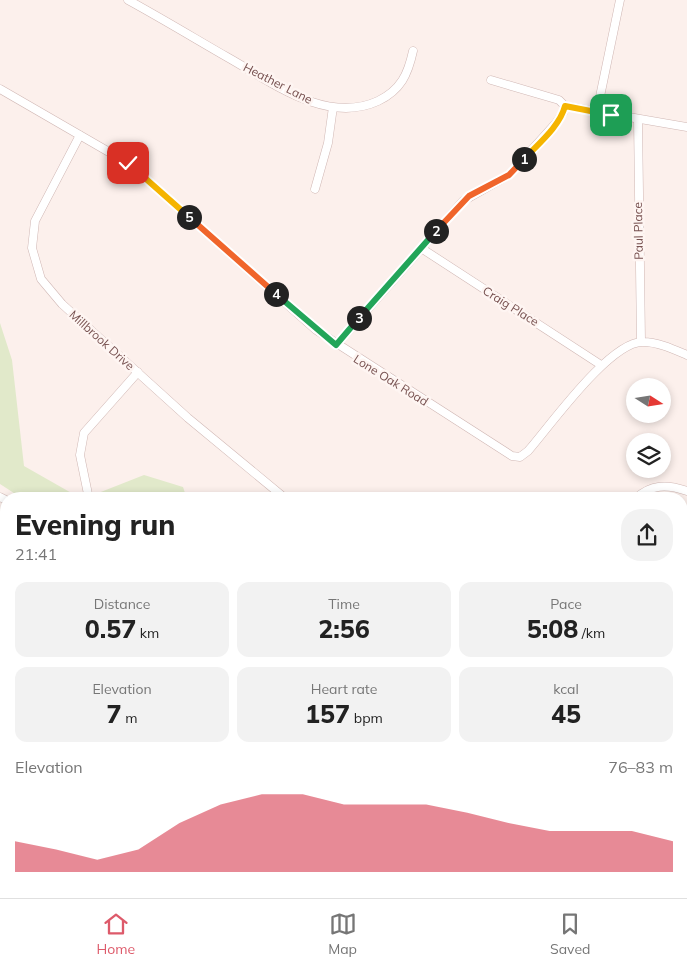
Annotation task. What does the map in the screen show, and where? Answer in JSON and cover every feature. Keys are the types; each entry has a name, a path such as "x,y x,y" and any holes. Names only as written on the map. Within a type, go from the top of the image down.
{"street":[{"name":"Heather Lane","path":"128,0 298,97 333,107 351,108 370,104 393,92 409,70 414,51"},
{"path":"597,111 620,0"},
{"path":"491,80 559,100 565,106 687,127"},
{"name":"Lone Oak Road","path":"0,89 128,163 316,330 336,345 515,457 528,451 601,365 617,352 641,342"},
{"path":"336,345 469,196 509,175 556,123 563,113 565,106"},
{"path":"315,189 318,170 328,143 333,107"},
{"name":"Paul Place","path":"638,120 641,342"},
{"name":"Millbrook Drive","path":"80,135 34,221 32,240 34,259 41,278 50,293 188,418 278,492"},
{"name":"Craig Place","path":"421,248 601,365"},
{"path":"641,342 667,347 687,355"},
{"path":"88,492 80,455 84,433 138,372"},
{"path":"643,492 662,485 673,486 687,491"}],"green space":[{"path":"0,323 12,360 24,466 70,492 12,492 0,484"},
{"path":"144,475 183,487 185,492 101,492"}],"route":[{"path":"128,163 316,330 336,345 463,201 509,175 556,123 563,113 565,106 584,108 611,115"}]}
